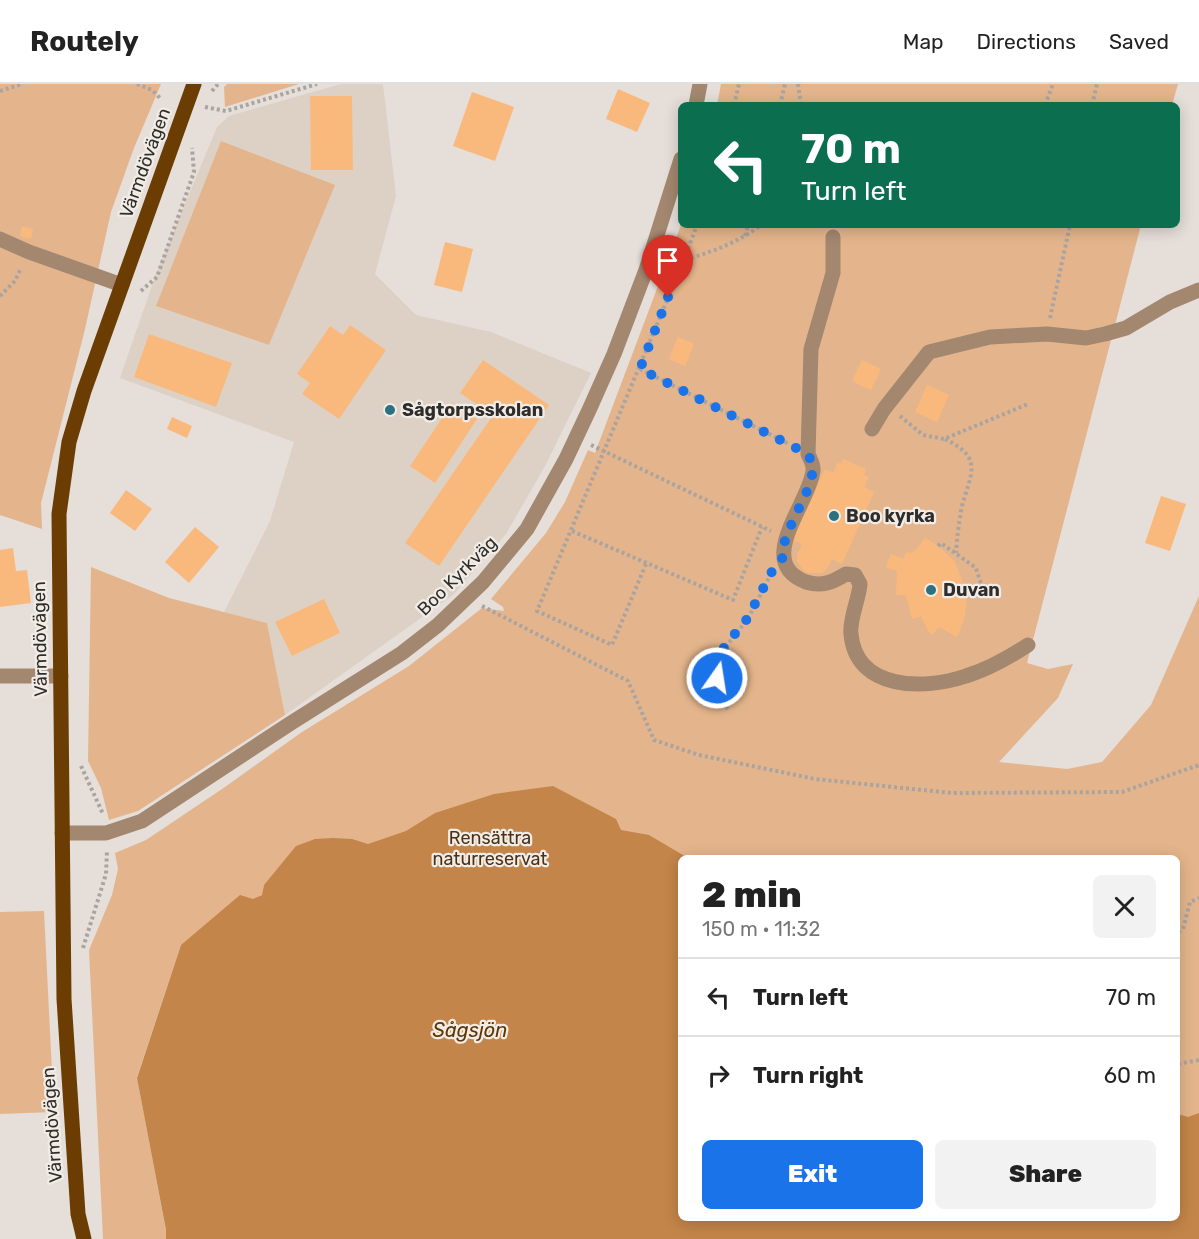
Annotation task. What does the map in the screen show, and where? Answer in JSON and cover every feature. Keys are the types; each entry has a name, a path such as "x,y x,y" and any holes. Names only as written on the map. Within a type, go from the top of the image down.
{"main road":[{"name":"Värmdövägen","path":"84,1239 78,1214 64,999 59,514 62,480 69,442 84,390 194,84"},
{"name":"Värmdövägen","path":"72,1239 78,1214"}],"street":[{"path":"697,102 700,84"},
{"name":"Boo Kyrkväg","path":"62,833 106,833 142,821 402,653 438,625 483,582 527,529 566,459 614,354 646,270 678,169"},
{"path":"833,237 833,273 811,348 808,454 814,468 808,489 785,538 786,564 795,575 812,584 823,585 846,574 855,575 860,584 850,632 856,654 868,669 896,683 941,682 965,677 1006,659 1028,645"},
{"path":"0,239 29,252 122,285"},
{"path":"872,429 884,409 929,352 990,337 1047,334 1086,338 1126,328 1170,302 1199,290"},
{"path":"0,676 61,676"}],"path":[{"path":"0,92 22,84"},
{"path":"137,84 152,90 161,99"},
{"path":"199,117 203,106 218,84"},
{"path":"203,106 225,111 317,84"},
{"path":"735,102 739,84"},
{"path":"781,102 785,84"},
{"path":"798,84 801,102"},
{"path":"1046,102 1053,84"},
{"path":"1093,102 1097,84"},
{"path":"135,296 157,277 180,214 194,172 191,139"},
{"path":"646,564 612,645 537,611 640,369 696,228"},
{"path":"745,237 747,228"},
{"path":"684,260 714,251 745,237 757,228"},
{"path":"1047,334 1069,228"},
{"path":"0,296 15,281 29,252"},
{"path":"640,369 808,454"},
{"path":"944,439 1028,404"},
{"path":"895,412 923,435 944,439 962,447 969,459 973,471 957,529 956,553"},
{"path":"604,450 785,538"},
{"path":"572,531 733,600 762,527"},
{"path":"938,546 941,543 976,568 983,590"},
{"path":"728,709 723,703 717,678 718,658 747,619 777,562 784,557"},
{"path":"479,604 628,681 654,740 699,755 815,779 951,793 1122,792 1199,765"},
{"path":"78,760 102,809 104,818"},
{"path":"80,957 106,874 107,847"},
{"path":"1180,931 1183,929 1190,902 1199,898"},
{"path":"1180,1064 1199,1060"}],"shaded area":[{"name":"Sågtorpsskolan","path":"341,84 383,84 396,196 375,274 416,315 491,332 591,373 545,466 506,534 453,595 285,715 267,624 224,612 270,521 294,442 120,378 156,274 217,127 229,116"}],"green space":[{"path":"0,84 161,84 134,148 111,212 85,329 41,503 42,529 0,515"},
{"path":"227,84 299,84 225,107 224,87"},
{"path":"721,84 1178,84 1173,102 718,102"},
{"path":"221,141 335,185 269,345 156,306"},
{"name":"Rensättra naturreservat","path":"680,228 1140,228 1027,663 1048,669 1073,664 1058,698 999,762 1067,769 1102,762 1151,705 1199,596 1199,1239 609,1239 264,885 263,894 181,945 137,1077 166,1239 103,1239 89,950 112,895 118,869 115,853 146,840 302,732 409,666 482,608 504,611 503,607 491,599 546,533 565,502 588,450 595,453"},
{"path":"91,567 169,598 267,623 285,715 138,811 109,820 101,788 88,761"},
{"path":"44,911 54,1112 0,1114 0,912"}],"water":[{"name":"Sågsjön","path":"553,786 616,819 621,830 649,835 683,855 678,855 678,1221 1180,1221 1180,1115 1188,1117 1199,1113 1199,1239 166,1239 137,1078 181,945 240,895 253,899 262,895 264,885 296,846 315,839 333,838 352,839 368,844 406,831 435,813 494,794"}],"building":[{"path":"618,89 650,103 637,132 606,119"},
{"path":"472,92 514,107 495,161 453,146"},
{"path":"310,96 352,96 353,170 311,170"},
{"path":"22,226 33,229 31,239 20,236"},
{"path":"445,242 473,249 462,292 434,285"},
{"path":"350,325 386,350 339,419 302,394 310,383 297,374 330,326 343,335"},
{"path":"149,334 232,363 216,407 134,377"},
{"path":"678,337 694,344 685,366 669,359"},
{"path":"483,360 549,405 439,566 405,543 493,415 460,393"},
{"path":"862,360 881,369 871,390 852,381"},
{"path":"927,385 949,395 937,422 915,412"},
{"path":"452,403 477,419 435,483 410,466"},
{"path":"172,417 192,426 187,438 167,429"},
{"name":"Boo kyrka","path":"843,459 866,469 864,475 869,477 864,487 874,492 842,564 832,559 822,573 810,573 804,571 797,561 802,544 793,540 825,469 833,473 838,462 841,464"},
{"path":"126,490 152,509 135,531 110,513"},
{"path":"1161,496 1186,504 1170,551 1145,543"},
{"path":"195,527 219,547 189,583 165,562"},
{"name":"Duvan","path":"925,538 938,546 955,562 967,594 965,616 957,637 939,627 932,635 921,616 912,619 906,595 896,595 897,571 886,567 891,554 903,559 906,552 913,553"},
{"path":"13,548 16,571 27,570 31,603 0,607 0,550"},
{"path":"324,599 340,633 292,656 275,622"}],"place":[{"name":"Sågtorpsskolan","path":"390,410"},
{"name":"Boo kyrka","path":"834,516"},
{"name":"Duvan","path":"931,590"}],"route":[{"path":"668,297 640,369 808,454 814,468 808,489 785,538 784,557 777,562 747,619 718,658 717,678"}]}
